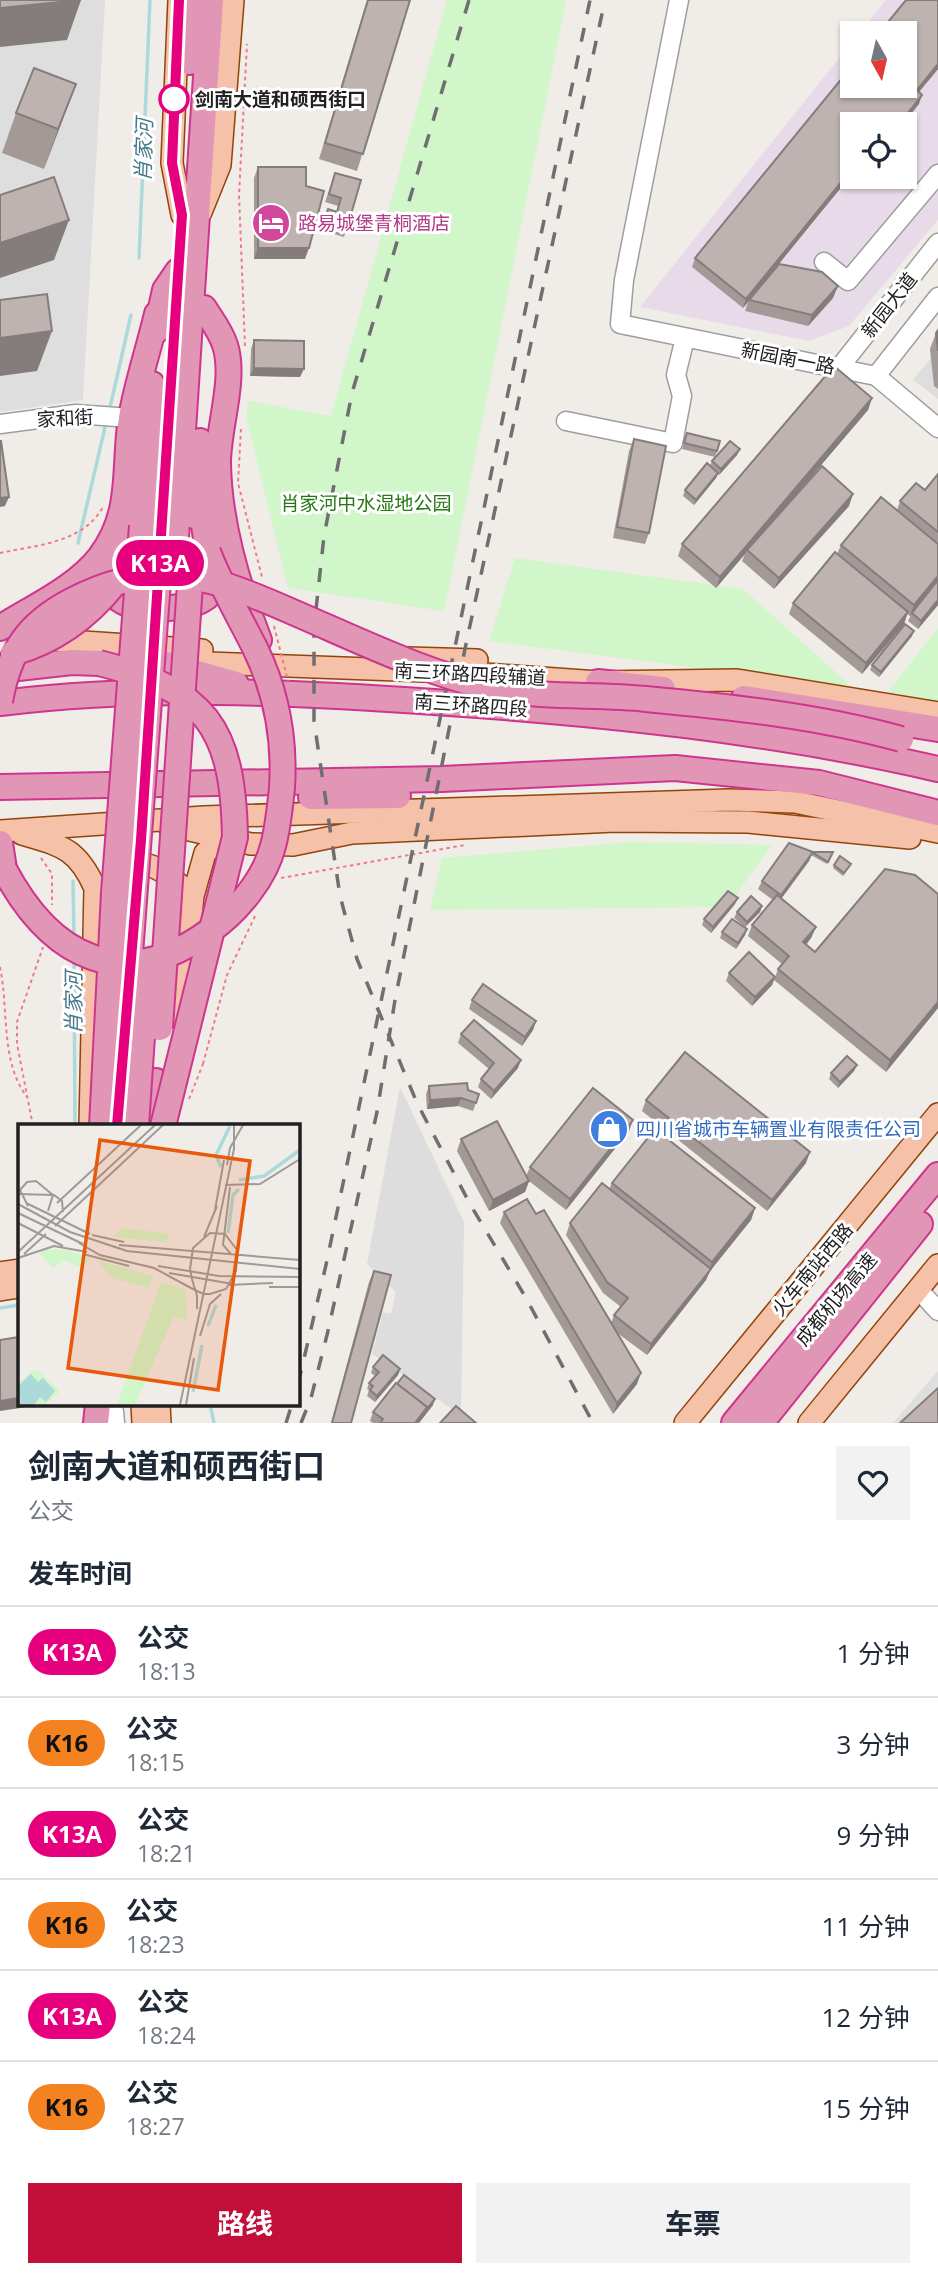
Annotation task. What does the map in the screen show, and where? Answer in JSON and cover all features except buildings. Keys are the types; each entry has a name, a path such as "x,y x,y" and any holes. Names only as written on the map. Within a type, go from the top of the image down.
{"highway":[{"path":"190,218 194,0"},
{"path":"162,1124 156,1081 183,564 186,277 211,0"},
{"path":"186,277 225,344 228,367 218,461 226,531 257,636 266,659 268,657"},
{"path":"102,1124 114,893 124,514 123,417 165,290 186,277"},
{"path":"117,1124 183,564 198,474 205,342 204,308"},
{"path":"157,314 124,514 108,585 120,600 132,606 180,606 202,600 222,578 226,531"},
{"path":"0,657 33,647 64,632 91,611 116,581 132,549 124,514"},
{"path":"0,628 74,582 99,559 124,514"},
{"path":"0,893 51,941 90,957 122,963 161,960 186,949 226,919 255,884 273,847 282,788 278,710 256,650 218,580 183,564"},
{"path":"136,1124 183,564"},
{"path":"0,702 4,677 23,640 39,618 102,585 166,575 199,580 254,595 380,649 498,689 645,699 839,722 901,739 933,762"},
{"path":"0,670 72,662 99,663 143,674 171,688 194,706 220,739 230,767 235,837 162,1124"},
{"path":"159,662 257,691"},
{"path":"598,682 785,702 936,723"},
{"name":"南三环路四段","path":"0,702 257,691 528,708 658,722 933,762"},
{"path":"0,787 442,779 675,768 819,783 938,813"},
{"path":"3,835 4,869 18,895 51,941"},
{"name":"成都机场高速","path":"734,1423 938,1175"},
{"name":"成都机场高速","path":"761,1423 938,1201"}],"main road":[{"path":"178,0 172,163 190,218"},
{"path":"190,218 220,165 233,0"},
{"path":"0,636 268,657 498,660 692,678"},
{"name":"南三环路四段辅道","path":"0,657 159,662 268,657 598,682 692,678 737,680 936,723"},
{"path":"654,801 757,808 938,845"},
{"path":"3,835 148,819 654,801 795,802 938,832"},
{"path":"148,819 251,844 293,845 352,833 615,821 748,822 911,838"},
{"path":"3,835 68,851 84,863 95,888 90,1124"},
{"path":"171,1124 193,897 205,853 222,838"},
{"path":"95,888 129,865 142,864 162,870 193,897"},
{"name":"火车南站西路","path":"685,1423 938,1114"},
{"path":"809,1423 938,1265"},
{"path":"0,1273 18,1270"},
{"path":"0,1290 18,1287"}],"street":[{"name":"新园南一路","path":"679,0 624,280 621,324 876,376 938,428"},
{"path":"824,262 848,281 938,174"},
{"name":"新园大道","path":"839,368 938,243"},
{"name":"新园大道","path":"876,376 938,297"},
{"path":"566,421 673,443 682,396 676,375 685,338"},
{"name":"家和街","path":"0,424 76,415 123,417"},
{"path":"918,1289 938,1311"}],"path":[{"path":"245,354 239,195 247,42"},
{"path":"242,419 238,483 265,589"},
{"path":"0,554 74,535 98,517 124,514"},
{"path":"37,852 52,874 52,909"},
{"path":"33,1124 16,1022 51,941"},
{"path":"0,967 6,1003 9,1065 15,1082 27,1098"},
{"path":"186,1106 204,1064"}],"shaded area":[{"path":"0,0 105,0 83,400 0,412"},
{"path":"886,0 938,0 938,220 849,326 809,341 640,307 840,57 840,98 917,98 917,21 869,21"},
{"path":"938,349 938,399 913,380"},
{"path":"400,1087 464,1222 461,1415 372,1354 383,1312 391,1314 396,1292 367,1264"},
{"path":"938,1371 938,1423 893,1423"}],"green space":[{"name":"肖家河中水湿地公园","path":"447,0 566,0 444,611 288,588 246,417 248,401 331,416"},
{"path":"515,558 743,589 853,688 489,641"},
{"path":"938,628 938,702 888,692"},
{"path":"630,842 772,845 727,907 430,910 442,858"}],"waterway":[{"name":"肖家河","path":"139,258 150,0"},
{"name":"肖家河","path":"109,412 131,315"},
{"name":"肖家河","path":"78,543 106,423"},
{"name":"肖家河","path":"73,881 74,938"},
{"name":"肖家河","path":"74,960 75,1124"},
{"path":"0,1308 18,1305"},
{"name":"肖家河","path":"210,1406 214,1423"}],"railway":[{"path":"469,0 352,393 324,536 314,628 314,721 340,896 357,959 417,1103 470,1204 526,1298 593,1423"},
{"path":"299,1380 326,1265 590,0"},
{"path":"301,1423 311,1398 327,1335 377,1112 395,1000 466,644 605,0"},
{"path":"286,1423 291,1406"}],"bus line":[{"name":"K13A","path":"117,1124 141,840 182,215 172,163 179,0"}],"place":[{"name":"剑南大道和硕西街口","path":"174,99"},
{"name":"路易城堡青桐酒店","path":"271,223"},
{"name":"四川省城市车辆置业有限责任公司","path":"609,1129"}]}
